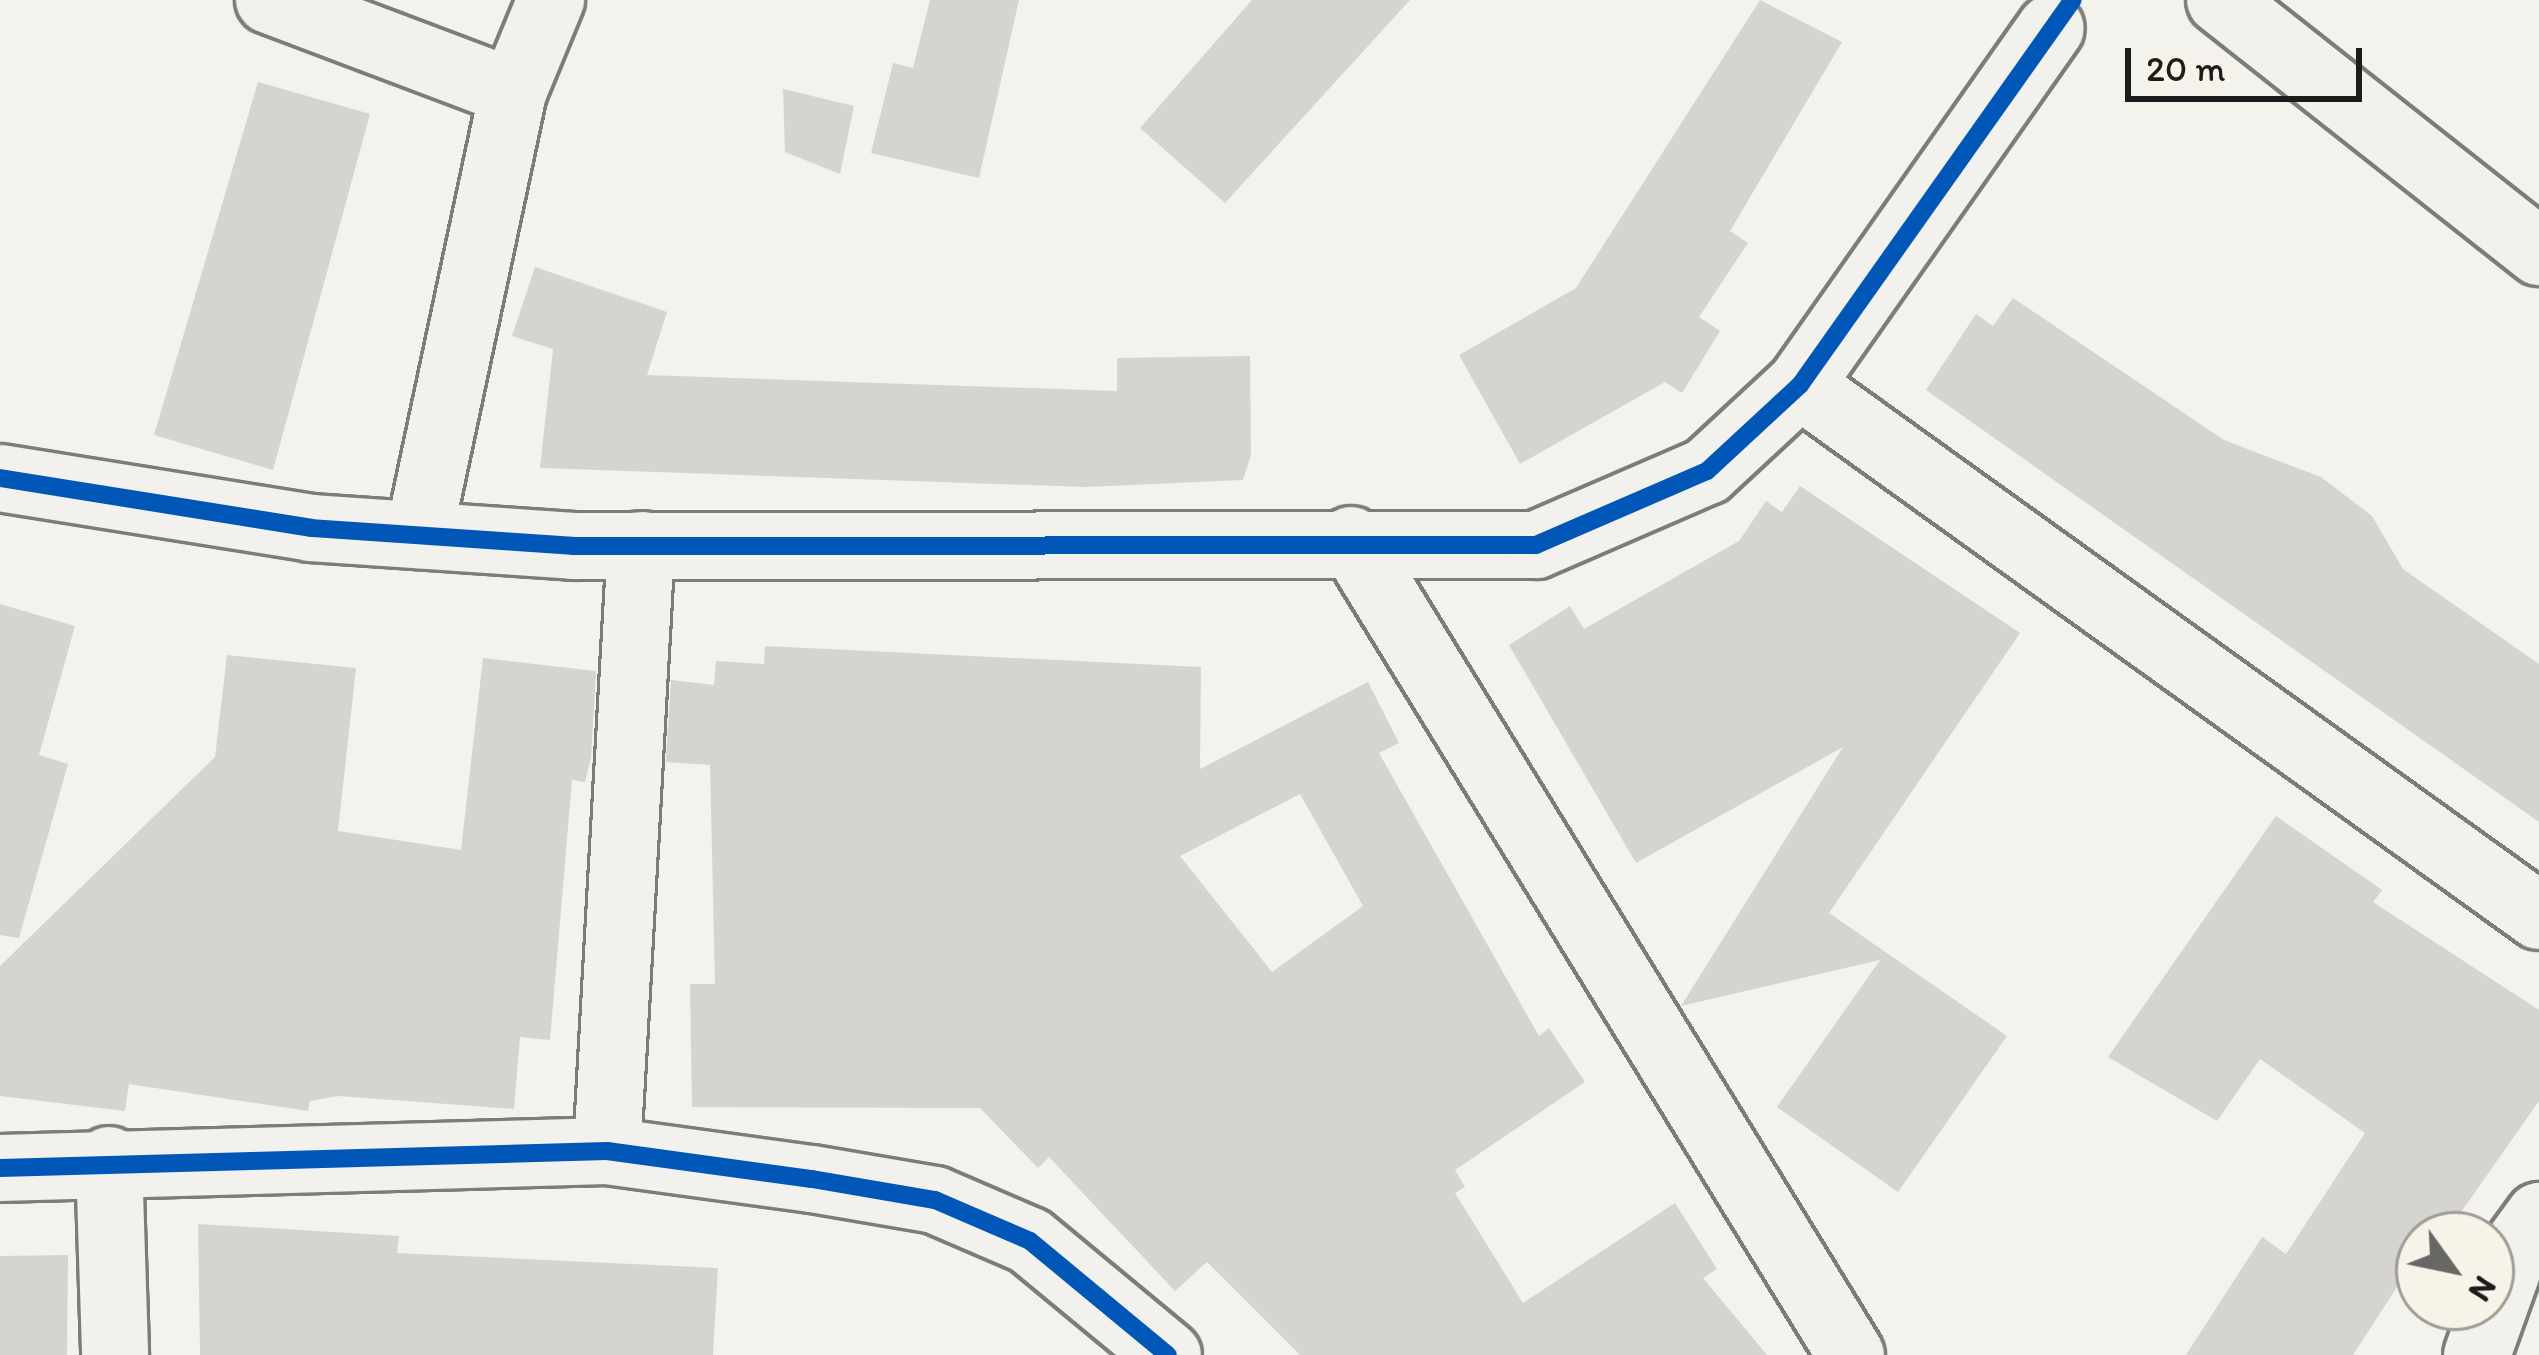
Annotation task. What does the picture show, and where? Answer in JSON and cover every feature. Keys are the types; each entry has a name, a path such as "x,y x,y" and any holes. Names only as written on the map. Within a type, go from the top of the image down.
{"main road":[{"path":"269,0 513,92"},
{"path":"419,535 513,92 551,0"},
{"path":"2220,0 2539,252"},
{"path":"0,478 419,535 641,545 1352,540 1536,545 1707,471 1800,385 2051,28"},
{"path":"1800,385 2539,916"},
{"path":"1352,540 1851,1355"},
{"path":"607,1151 641,545"},
{"path":"0,1168 110,1160 607,1151 935,1200 1030,1241 1168,1355"},
{"path":"110,1160 115,1355"},
{"path":"2477,1355 2515,1249 2539,1216"}],"building":[{"path":"930,0 1019,0 979,178 871,153 893,63 913,68"},
{"path":"1252,0 1410,0 1225,203 1140,128"},
{"path":"1760,0 1842,42 1730,231 1748,243 1699,317 1720,331 1682,393 1665,382 1520,464 1459,355 1576,288"},
{"path":"258,82 370,114 273,470 154,435"},
{"path":"783,89 854,106 840,174 785,152"},
{"path":"535,267 667,312 647,375 1117,391 1117,358 1250,356 1251,455 1243,480 1086,487 540,468 553,349 512,336"},
{"path":"2013,298 2224,440 2321,477 2372,516 2403,569 2539,664 2539,822 1926,390 1976,314 1993,326"},
{"path":"1800,486 2020,633 1829,913 2007,1036 1898,1192 1777,1107 1880,960 1681,1006 1843,747 1636,863 1509,645 1570,606 1584,629 1739,541 1766,501 1782,512"},
{"path":"0,604 75,626 39,755 68,764 19,938 0,935"},
{"path":"765,646 1201,667 1200,769 1368,682 1399,743 1379,753 1539,1036 1549,1028 1585,1082 1455,1170 1465,1187 1455,1193 1523,1303 1675,1203 1717,1269 1703,1278 1767,1355 1300,1355 1207,1262 1175,1291 1049,1157 1038,1168 980,1108 692,1107 690,984 715,984 710,765 666,762 671,680 714,685 716,661 764,664","holes":["1300,794 1363,906 1272,972 1180,856"]},
{"path":"227,655 356,668 338,831 461,850 483,658 596,671 591,758 585,782 572,780 550,1040 520,1037 514,1109 338,1096 310,1101 308,1111 129,1084 125,1111 0,1096 0,966 215,757"},
{"path":"2276,816 2382,890 2373,902 2539,1010 2539,1101 2462,1211 2395,1211 2395,1290 2353,1355 2186,1355 2262,1237 2286,1254 2365,1133 2260,1059 2217,1121 2108,1057"},
{"path":"198,1224 399,1236 397,1253 718,1268 713,1355 200,1355"},
{"path":"68,1255 67,1355 0,1355 0,1256"}],"cycle path":[{"path":"0,478 311,528 573,546 1536,545 1707,471 1800,385 2073,0"},
{"path":"0,1168 607,1151 812,1179 935,1200 1030,1241 1168,1355"}]}
